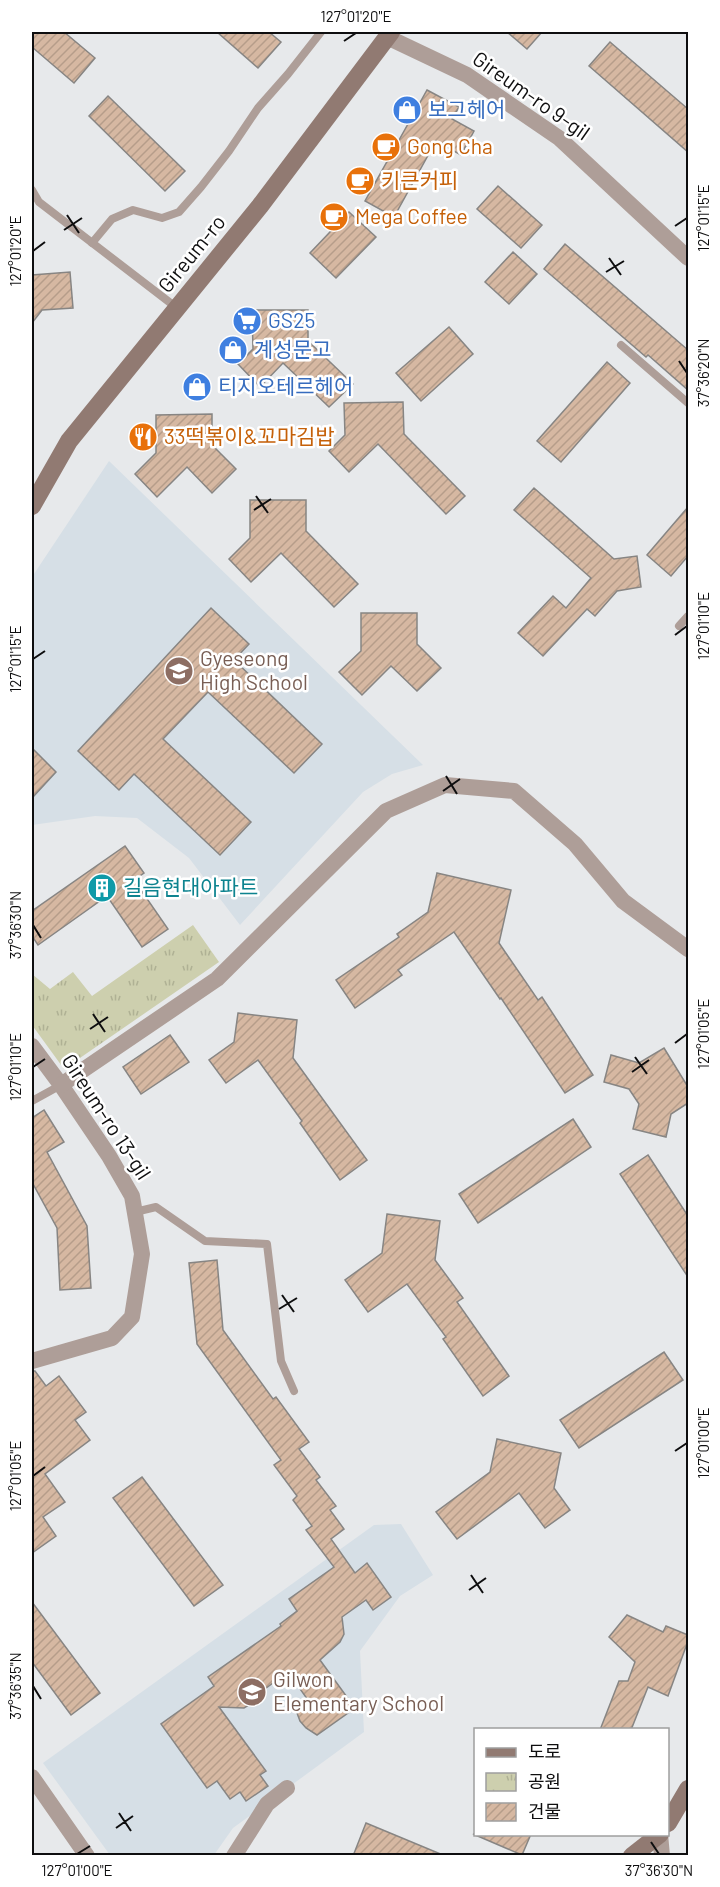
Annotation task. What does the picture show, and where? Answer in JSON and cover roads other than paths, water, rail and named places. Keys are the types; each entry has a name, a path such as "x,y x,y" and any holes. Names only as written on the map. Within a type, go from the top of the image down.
{"street":[{"name":"Gireum-ro 9-gil","path":"389,34 467,75 559,138 688,258"},
{"name":"Gireum-ro","path":"32,506 69,441 260,206 389,34"},
{"path":"61,1085 217,979 386,812 445,785 514,790 575,844 623,901 688,949"},
{"name":"Gireum-ro 13-gil","path":"32,1046 109,1156 132,1196 142,1254 132,1317 112,1338 32,1361"},
{"path":"32,1777 87,1856"},
{"path":"234,1856 267,1803 287,1788"},
{"path":"669,1821 688,1790"},
{"path":"632,1856 657,1836"},
{"path":"660,1836 662,1856"}],"lane":[{"path":"92,243 112,219 133,210 162,218 179,212 201,188 258,108 321,32"},
{"path":"32,190 39,202 177,309"},
{"path":"621,345 688,403"},
{"path":"680,626 688,616"},
{"path":"32,1101 61,1085"},
{"path":"135,1212 156,1207 205,1241 267,1244 281,1361 294,1392"}],"place":[{"name":"보그헤어","path":"407,110"},
{"name":"Gong Cha","path":"386,147"},
{"name":"키큰커피","path":"360,181"},
{"name":"Mega Coffee","path":"334,217"},
{"name":"GS25","path":"247,321"},
{"name":"계성문고","path":"233,350"},
{"name":"티지오테르헤어","path":"197,387"},
{"name":"33떡볶이&꼬마김밥","path":"143,437"},
{"name":"Gyeseong High School","path":"179,671"},
{"name":"길음현대아파트","path":"102,888"},
{"name":"Gilwon Elementary School","path":"252,1692"}]}
